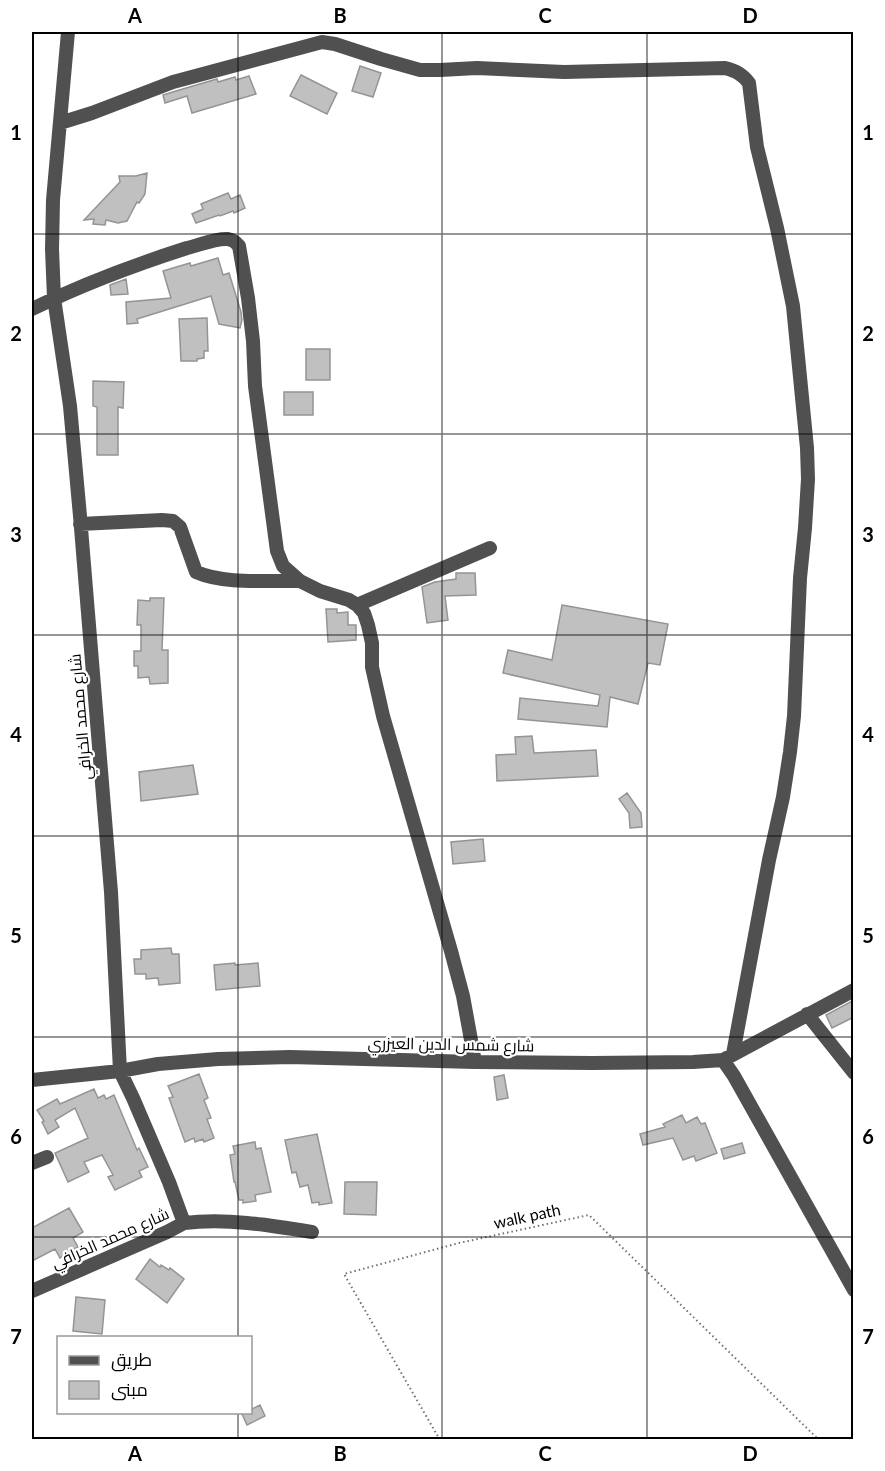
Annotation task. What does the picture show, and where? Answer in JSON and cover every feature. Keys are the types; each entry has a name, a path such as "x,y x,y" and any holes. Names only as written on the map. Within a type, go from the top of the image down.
{"street":[{"name":"شارع محمد الخرافي","path":"32,1291 184,1223 134,1098 120,1071 111,892 70,406 54,298 53,200 68,32"},
{"path":"60,123 173,82 322,37 335,44 420,70 477,68 564,72 726,68 744,76 748,83 757,147 793,306 808,479 790,752 783,797 728,1057 734,1076 854,1290"},
{"path":"32,309 142,263 209,242 230,239 239,246 248,298 256,397 277,551 283,566 300,580 320,591 349,600 364,613 372,644 372,667 383,716 452,951 476,1062"},
{"path":"80,524 173,521 180,527 196,572 221,580 300,580"},
{"path":"357,605 490,548"},
{"name":"شارع شمس الدين العيزري","path":"32,1080 120,1071 158,1064 218,1059 290,1057 476,1062 693,1062 728,1057 854,990"},
{"path":"807,1014 854,1073"},
{"path":"32,1163 46,1158"},
{"path":"184,1223 247,1222 312,1232"}],"path":[{"name":"walk path","path":"440,1440 344,1274 459,1243 589,1215 819,1440"}],"building":[{"path":"360,66 381,73 373,97 352,91"},
{"path":"301,75 337,93 327,114 290,96"},
{"path":"249,76 256,94 192,113 187,96 165,103 163,95 217,79 218,82"},
{"path":"147,173 145,194 139,203 137,202 127,221 118,223 106,220 105,225 93,224 94,219 84,220 120,182 119,176 136,176"},
{"path":"228,193 231,199 240,195 245,208 196,223 192,214 203,209 201,204"},
{"path":"218,258 223,275 229,273 241,312 240,328 219,324 211,296 137,319 138,323 127,324 126,302 171,298 163,271"},
{"path":"126,279 128,294 111,295 110,285"},
{"path":"207,318 208,351 204,351 204,358 197,359 197,361 181,361 179,319"},
{"path":"306,349 330,349 330,380 306,380"},
{"path":"93,381 124,382 123,408 118,407 118,455 97,455 97,407 93,406"},
{"path":"284,392 313,392 313,415 284,415"},
{"path":"456,573 475,573 476,595 445,596 448,620 427,623 422,587 435,582 456,579"},
{"path":"150,598 164,598 162,650 168,650 168,683 150,684 149,677 138,678 138,666 134,666 134,651 141,651 141,625 137,625 138,600 150,601"},
{"path":"562,605 668,624 660,665 648,663 638,704 610,697 607,727 518,719 520,698 598,706 600,695 503,673 508,650 552,660"},
{"path":"326,609 337,609 337,613 348,612 348,625 356,625 356,640 328,642"},
{"path":"532,736 534,753 596,750 598,776 497,781 496,755 516,754 515,737"},
{"path":"193,765 198,794 141,801 139,772"},
{"path":"627,793 641,813 642,827 630,828 629,813 619,799"},
{"path":"483,839 485,861 453,864 451,842"},
{"path":"171,948 172,954 179,954 180,983 159,985 158,978 146,979 146,974 135,974 134,959 141,959 141,950"},
{"path":"235,963 235,965 258,963 260,986 216,990 214,965"},
{"path":"854,1000 854,1017 832,1028 826,1015"},
{"path":"199,1074 208,1098 204,1100 211,1118 207,1119 214,1138 204,1142 203,1139 195,1142 194,1138 185,1142 169,1098 173,1097 168,1086"},
{"path":"504,1075 508,1098 497,1100 494,1077"},
{"path":"94,1089 98,1098 104,1095 106,1099 114,1095 137,1150 139,1148 148,1167 139,1171 142,1177 115,1190 108,1177 113,1175 102,1155 84,1162 89,1172 68,1182 55,1153 88,1138 75,1108 55,1120 59,1127 48,1134 37,1110 57,1099 60,1104"},
{"path":"682,1115 686,1123 697,1117 701,1124 705,1123 717,1153 696,1161 694,1156 683,1160 673,1138 643,1145 640,1134 665,1127 663,1124"},
{"path":"317,1134 332,1203 319,1205 319,1202 312,1203 308,1185 300,1187 296,1172 292,1173 285,1140"},
{"path":"255,1142 256,1149 261,1148 271,1192 255,1195 256,1201 243,1203 243,1200 239,1200 234,1182 230,1155 235,1154 233,1146"},
{"path":"742,1143 745,1153 724,1159 721,1149"},
{"path":"345,1182 377,1182 376,1215 344,1214"},
{"path":"69,1208 83,1232 73,1238 78,1247 60,1258 55,1249 32,1261 32,1228"},
{"path":"150,1259 160,1267 161,1265 169,1270 170,1268 184,1279 167,1303 136,1279"},
{"path":"76,1297 105,1300 102,1334 73,1331"},
{"path":"260,1405 265,1416 247,1425 242,1414 252,1414 252,1409"}]}
